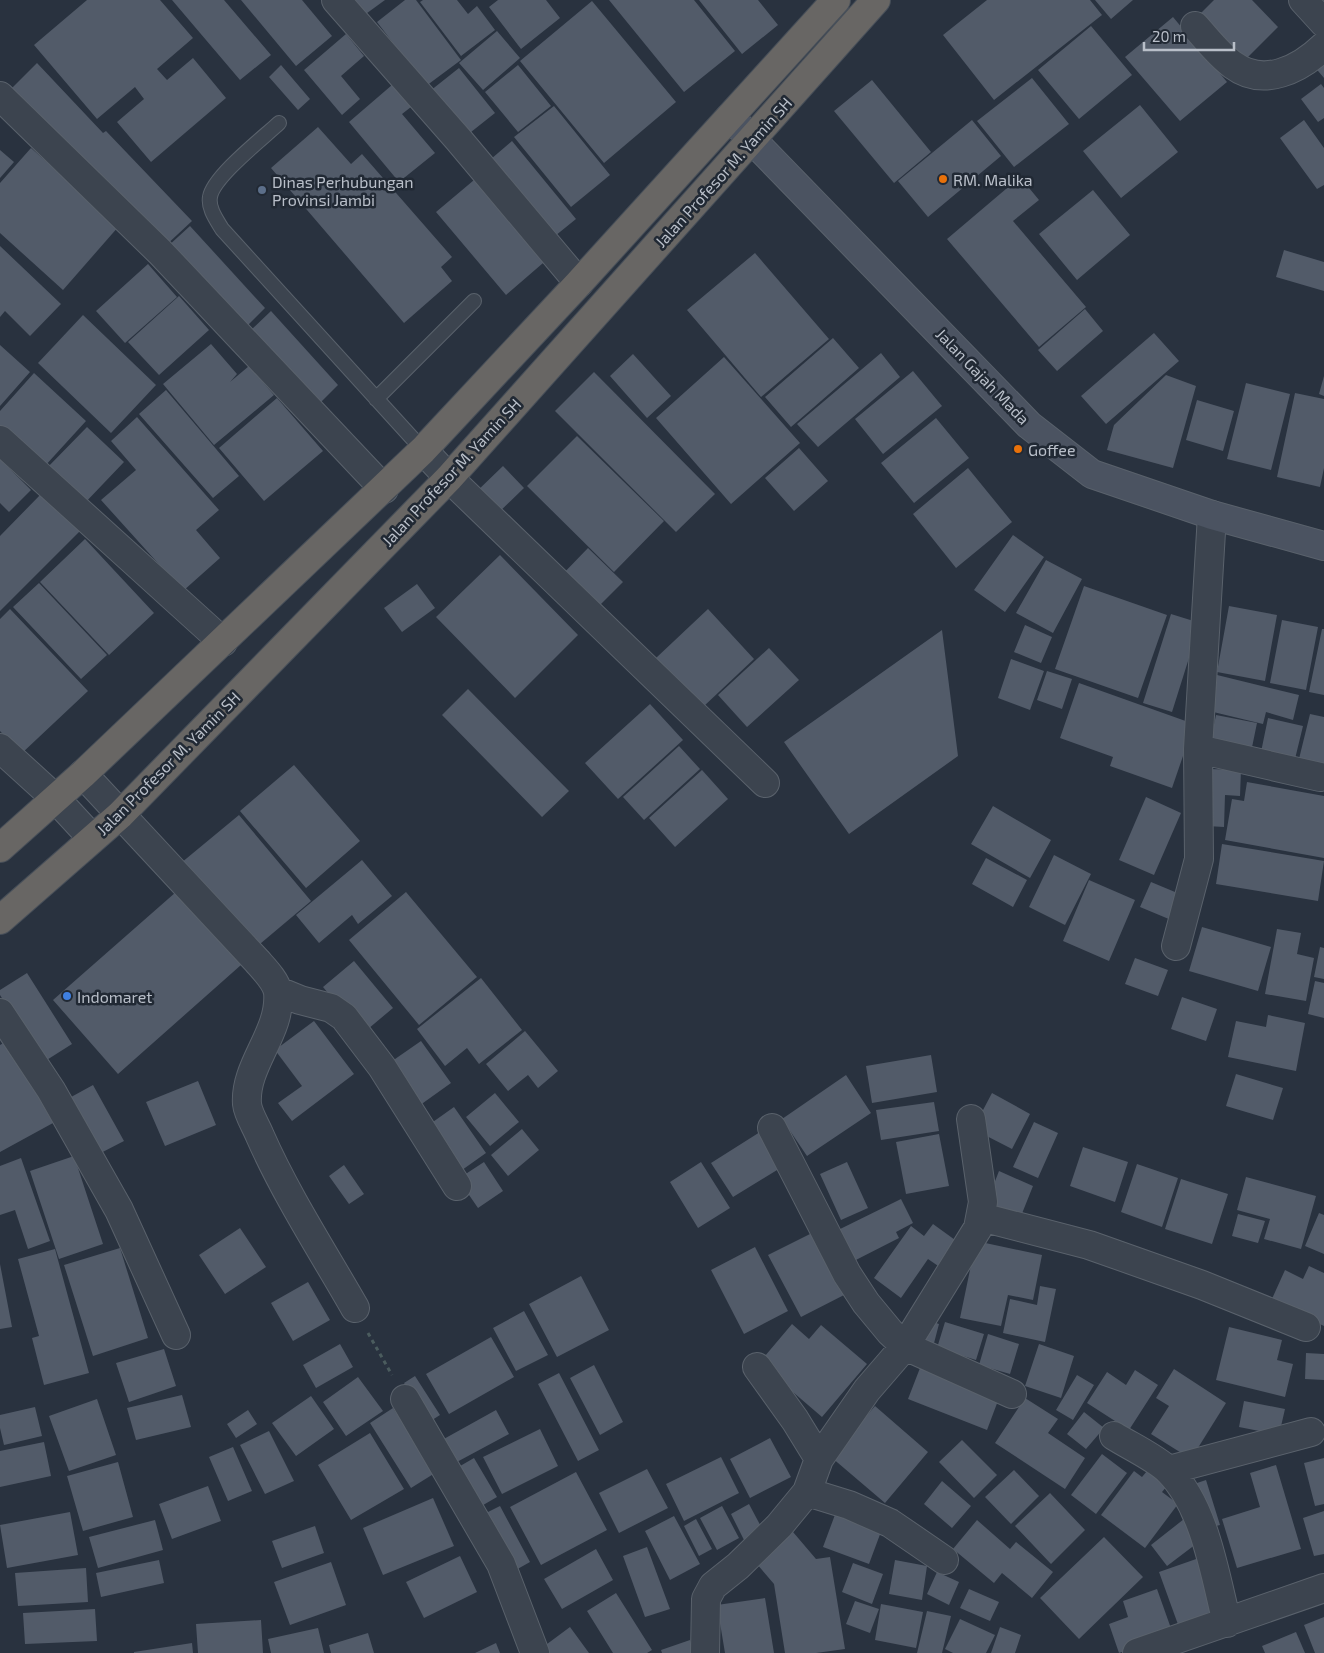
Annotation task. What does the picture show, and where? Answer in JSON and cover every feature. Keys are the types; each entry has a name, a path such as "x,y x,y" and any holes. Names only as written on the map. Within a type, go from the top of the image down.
{"highway":[{"name":"Jalan Profesor M. Yamin SH","path":"0,848 83,774 423,450 579,283 836,0"},
{"name":"Jalan Profesor M. Yamin SH","path":"0,920 120,815 449,478 876,0"}],"main road":[{"name":"Jalan Gajah Mada","path":"730,117 1029,425 1092,474 1212,515 1324,546"}],"street":[{"path":"336,0 458,139 579,283"},
{"path":"1303,0 1324,23"},
{"path":"1195,26 1231,64 1242,71 1256,75 1273,75 1290,70 1303,64 1324,46"},
{"path":"0,96 160,252 384,489"},
{"path":"0,440 222,642"},
{"path":"423,450 449,478 766,782"},
{"path":"1176,946 1199,859 1198,749 1212,515"},
{"path":"0,748 56,799 92,838"},
{"path":"1198,749 1320,777"},
{"path":"83,774 257,961 278,991 300,1000 331,1008 344,1017 382,1067 457,1186"},
{"path":"278,991 269,1035 250,1080 247,1107 267,1153 354,1308"},
{"path":"0,1013 51,1090 119,1210 176,1335"},
{"path":"705,1653 706,1599 713,1586 738,1566 779,1526 807,1492 819,1459 867,1390 905,1346 972,1238 981,1217 981,1180 971,1118"},
{"path":"772,1128 847,1274 866,1303 905,1346 1012,1394"},
{"path":"981,1217 1090,1245 1202,1285 1306,1327"},
{"path":"757,1368 796,1420 819,1459"},
{"path":"405,1399 501,1564 536,1653"},
{"path":"1168,1470 1311,1432"},
{"path":"1114,1436 1168,1470 1190,1498 1202,1530 1228,1623"},
{"path":"807,1492 849,1505 890,1523 944,1560"},
{"path":"1137,1653 1228,1623 1324,1588"}],"lane":[{"path":"279,123 229,169 214,186 210,196 210,206 222,229 423,450"},
{"path":"376,399 474,301"}],"path":[{"path":"354,1308 405,1399"}],"building":[{"path":"87,0 160,0 193,38 157,69 167,80 193,58 226,98 151,162 117,122 144,99 135,87 97,119 34,45"},
{"path":"172,0 224,0 271,55 240,80"},
{"path":"241,0 302,0 332,36 296,66"},
{"path":"351,0 385,0 363,16"},
{"path":"405,0 416,0 461,60 426,86 377,22"},
{"path":"423,0 457,0 468,14 477,6 495,30 461,56 420,2"},
{"path":"498,0 546,0 560,18 521,49 489,7"},
{"path":"609,0 694,0 735,51 684,92"},
{"path":"699,0 758,0 778,25 742,54"},
{"path":"987,0 1090,0 1102,15 994,100 943,35"},
{"path":"1095,0 1133,0 1111,19"},
{"path":"1214,0 1252,0 1278,27 1241,64 1196,18"},
{"path":"592,1 676,102 604,163 520,61"},
{"path":"1173,17 1227,82 1180,121 1125,57"},
{"path":"1091,26 1132,75 1079,119 1038,70"},
{"path":"497,31 520,58 483,90 459,63"},
{"path":"346,34 364,56 341,76 360,99 342,115 304,70"},
{"path":"1324,56 1324,78 1313,65"},
{"path":"37,63 103,133 106,131 192,221 162,249 6,94"},
{"path":"281,65 310,99 298,110 269,77"},
{"path":"518,65 551,106 518,132 485,92"},
{"path":"459,68 495,113 466,136 430,91"},
{"path":"1032,78 1069,124 1014,167 977,121"},
{"path":"872,80 931,152 894,183 834,111"},
{"path":"1321,84 1324,88 1324,118 1318,122 1301,99"},
{"path":"392,85 411,107 402,114 435,153 399,182 349,122"},
{"path":"1140,105 1178,152 1121,198 1083,151"},
{"path":"554,106 610,175 571,207 514,137"},
{"path":"972,120 1001,156 928,217 898,181"},
{"path":"1304,120 1324,148 1324,185 1317,189 1280,138"},
{"path":"318,127 351,164 362,154 452,257 441,267 452,281 404,323 271,168"},
{"path":"512,141 576,219 555,236 491,159"},
{"path":"31,148 119,226 63,290 0,233 0,183"},
{"path":"0,150 14,162 0,178"},
{"path":"480,175 550,257 506,295 436,212"},
{"path":"1020,177 1039,200 1013,221 1086,307 1039,347 947,239"},
{"path":"1093,190 1130,235 1077,280 1039,234"},
{"path":"190,226 265,308 243,330 167,247"},
{"path":"0,246 61,304 30,336 5,311 0,317"},
{"path":"1284,250 1324,262 1324,291 1276,277"},
{"path":"755,253 829,339 761,397 687,310"},
{"path":"148,264 177,297 125,343 96,311"},
{"path":"179,296 209,330 159,375 128,342"},
{"path":"1085,309 1103,331 1057,371 1038,350"},
{"path":"271,311 338,385 319,404 251,330"},
{"path":"83,315 156,385 111,433 38,363"},
{"path":"1154,333 1179,361 1106,424 1081,396"},
{"path":"833,338 859,368 791,427 765,397"},
{"path":"211,344 237,374 230,382 249,366 274,395 214,445 163,384"},
{"path":"0,345 30,372 0,406"},
{"path":"881,353 900,377 818,447 797,424"},
{"path":"633,354 671,396 647,418 610,376"},
{"path":"724,357 800,443 731,504 656,418"},
{"path":"913,371 942,406 883,454 855,419"},
{"path":"594,372 715,494 676,532 555,411"},
{"path":"34,373 86,421 44,467 0,428 0,411"},
{"path":"1166,375 1196,386 1173,468 1107,450 1114,425"},
{"path":"1324,376 1324,396 1319,394"},
{"path":"1246,383 1290,394 1271,470 1227,459"},
{"path":"166,390 239,476 213,498 139,414"},
{"path":"1295,393 1324,399 1324,468 1320,487 1277,477"},
{"path":"277,398 323,451 264,501 219,448"},
{"path":"1197,400 1234,411 1223,451 1186,440"},
{"path":"137,417 219,510 196,530 220,558 183,591 101,500 136,470 111,441"},
{"path":"936,418 969,458 914,503 881,463"},
{"path":"87,427 124,462 82,506 44,471"},
{"path":"577,436 664,521 614,572 527,486"},
{"path":"799,448 828,481 794,511 765,478"},
{"path":"0,459 31,490 9,512 0,503"},
{"path":"503,466 524,488 495,516 474,494"},
{"path":"968,468 1012,522 956,568 913,514"},
{"path":"42,493 80,531 0,611 0,536"},
{"path":"1013,535 1044,557 1005,612 974,590"},
{"path":"85,539 154,613 109,655 40,582"},
{"path":"588,548 623,582 594,611 559,578"},
{"path":"500,555 578,635 515,698 436,617"},
{"path":"1046,560 1082,579 1053,633 1016,613"},
{"path":"39,583 107,655 81,679 13,607"},
{"path":"417,584 435,608 402,632 384,608"},
{"path":"1084,586 1167,615 1138,698 1055,669"},
{"path":"1229,606 1277,615 1265,681 1217,672"},
{"path":"10,609 88,691 21,754 0,731 0,619"},
{"path":"708,609 754,659 703,707 656,658"},
{"path":"1171,614 1200,623 1172,712 1143,703"},
{"path":"1282,620 1318,627 1306,690 1270,683"},
{"path":"1025,625 1052,637 1041,663 1014,652"},
{"path":"1322,629 1324,629 1324,695 1309,692"},
{"path":"942,630 958,756 849,834 784,742"},
{"path":"769,648 799,680 747,727 718,695"},
{"path":"1011,659 1044,671 1030,710 998,698"},
{"path":"1047,671 1072,679 1062,709 1037,700"},
{"path":"1213,674 1299,695 1293,720 1266,712 1263,724 1205,710"},
{"path":"1079,683 1194,724 1172,788 1110,766 1113,757 1060,738"},
{"path":"468,689 569,791 542,817 442,715"},
{"path":"650,704 683,740 618,799 585,763"},
{"path":"1310,714 1324,717 1324,774 1297,767"},
{"path":"1216,715 1257,723 1250,757 1209,749"},
{"path":"1268,718 1303,726 1295,759 1261,752"},
{"path":"679,746 700,769 644,820 623,797"},
{"path":"294,765 360,841 306,888 240,811"},
{"path":"1209,769 1241,770 1240,796 1225,795 1224,827 1207,826"},
{"path":"702,770 728,799 675,847 649,818"},
{"path":"1247,782 1324,796 1324,858 1225,840 1232,799 1244,801"},
{"path":"1146,797 1181,813 1154,875 1119,860"},
{"path":"993,806 1051,840 1030,878 971,844"},
{"path":"239,815 311,901 254,949 181,863"},
{"path":"1222,844 1324,861 1318,901 1216,884"},
{"path":"1054,855 1091,874 1065,925 1029,907"},
{"path":"986,858 1027,880 1013,907 972,884"},
{"path":"362,860 392,896 358,924 352,915 319,943 296,915"},
{"path":"1089,880 1135,900 1109,961 1063,941"},
{"path":"1151,882 1187,897 1176,922 1140,907"},
{"path":"176,892 241,965 118,1074 53,1000"},
{"path":"406,892 477,977 419,1025 349,940"},
{"path":"1202,927 1271,947 1258,991 1189,971"},
{"path":"1277,929 1301,933 1297,954 1314,958 1306,1001 1265,994"},
{"path":"1320,947 1324,948 1324,979 1314,977"},
{"path":"1135,958 1168,970 1158,996 1125,984"},
{"path":"354,961 393,1008 362,1034 323,987"},
{"path":"27,973 72,1044 42,1063 0,995 0,990"},
{"path":"481,978 522,1030 479,1064 467,1048 445,1066 417,1029"},
{"path":"1315,981 1324,983 1324,1018 1308,1014"},
{"path":"1182,997 1217,1009 1206,1041 1171,1029"},
{"path":"1268,1015 1305,1023 1296,1071 1228,1057 1236,1021 1266,1027"},
{"path":"314,1021 354,1074 292,1121 278,1103 302,1086 275,1050"},
{"path":"525,1031 558,1071 538,1088 528,1075 508,1091 486,1064"},
{"path":"7,1041 53,1123 0,1152 0,1045"},
{"path":"421,1041 451,1083 416,1108 385,1066"},
{"path":"931,1055 937,1092 872,1103 866,1066"},
{"path":"1236,1074 1283,1088 1273,1120 1226,1106"},
{"path":"846,1075 871,1113 807,1156 782,1119"},
{"path":"198,1081 216,1125 165,1146 146,1102"},
{"path":"93,1085 124,1141 93,1157 62,1102"},
{"path":"495,1093 519,1122 490,1146 466,1117"},
{"path":"992,1093 1030,1114 1012,1149 973,1129"},
{"path":"934,1102 939,1131 881,1140 876,1110"},
{"path":"454,1107 486,1153 455,1175 423,1129"},
{"path":"1034,1122 1058,1133 1038,1178 1013,1167"},
{"path":"522,1129 539,1150 508,1176 491,1155"},
{"path":"760,1132 782,1167 733,1197 711,1163"},
{"path":"939,1134 949,1186 906,1194 896,1142"},
{"path":"1083,1147 1128,1162 1115,1202 1070,1186"},
{"path":"74,1156 103,1244 59,1259 30,1171"},
{"path":"21,1158 50,1241 28,1249 15,1210 0,1215 0,1166"},
{"path":"484,1162 503,1191 478,1208 458,1179"},
{"path":"701,1162 730,1208 698,1228 670,1182"},
{"path":"847,1162 868,1208 841,1220 820,1174"},
{"path":"1137,1164 1178,1178 1162,1227 1121,1212"},
{"path":"344,1165 364,1194 349,1204 329,1176"},
{"path":"999,1171 1033,1186 1019,1221 985,1207"},
{"path":"1246,1177 1316,1196 1301,1249 1264,1239 1270,1219 1237,1210"},
{"path":"1181,1179 1228,1194 1212,1244 1165,1229"},
{"path":"901,1199 913,1223 896,1232 899,1238 848,1264 832,1233"},
{"path":"1319,1213 1324,1215 1324,1254 1305,1246"},
{"path":"1238,1214 1265,1221 1258,1243 1232,1236"},
{"path":"933,1224 962,1245 944,1270 928,1259 901,1298 874,1278 911,1226 924,1236"},
{"path":"240,1228 266,1267 225,1294 199,1255"},
{"path":"814,1232 846,1294 801,1317 768,1255"},
{"path":"976,1241 1042,1255 1033,1300 1008,1295 1001,1326 960,1318"},
{"path":"755,1247 788,1311 744,1334 711,1270"},
{"path":"120,1248 148,1338 93,1356 64,1265"},
{"path":"55,1249 89,1373 44,1385 32,1338 39,1336 18,1259"},
{"path":"0,1264 12,1327 0,1329"},
{"path":"1309,1266 1324,1273 1324,1326 1271,1301 1285,1270 1303,1279"},
{"path":"581,1276 609,1330 557,1357 529,1304"},
{"path":"308,1282 330,1320 293,1341 271,1303"},
{"path":"1040,1286 1056,1289 1045,1342 1003,1333 1010,1299 1037,1305"},
{"path":"524,1311 548,1355 516,1371 493,1328"},
{"path":"924,1319 939,1324 933,1347 917,1342"},
{"path":"945,1322 984,1334 976,1360 937,1348"},
{"path":"792,1324 809,1339 821,1325 867,1364 822,1417 759,1363"},
{"path":"1229,1327 1282,1340 1277,1360 1293,1364 1285,1397 1216,1380"},
{"path":"988,1334 1019,1344 1010,1374 979,1365"},
{"path":"491,1337 514,1377 449,1414 426,1374"},
{"path":"340,1344 353,1367 316,1388 303,1365"},
{"path":"1039,1344 1074,1356 1061,1398 1025,1386"},
{"path":"164,1349 176,1386 129,1402 116,1363"},
{"path":"1306,1353 1324,1354 1324,1380 1305,1379"},
{"path":"594,1365 623,1422 600,1435 570,1378"},
{"path":"920,1368 999,1398 987,1430 908,1399"},
{"path":"1174,1369 1226,1403 1191,1459 1151,1434 1169,1406 1156,1398"},
{"path":"1135,1370 1158,1385 1129,1430 1087,1403 1107,1372 1126,1385"},
{"path":"559,1373 599,1450 578,1461 538,1384"},
{"path":"1077,1375 1094,1385 1073,1420 1056,1410"},
{"path":"415,1376 440,1415 429,1422 404,1383"},
{"path":"358,1377 383,1411 346,1436 323,1402"},
{"path":"182,1395 191,1427 136,1440 127,1408"},
{"path":"311,1396 334,1429 296,1456 272,1423"},
{"path":"1025,1398 1058,1419 1048,1433 1085,1458 1065,1489 995,1443"},
{"path":"97,1399 116,1455 69,1471 49,1416"},
{"path":"1244,1401 1285,1409 1279,1435 1239,1427"},
{"path":"875,1406 928,1452 885,1503 831,1457"},
{"path":"35,1407 42,1436 4,1445 0,1428 0,1415"},
{"path":"393,1408 435,1473 411,1488 370,1423"},
{"path":"248,1410 257,1424 236,1438 227,1424"},
{"path":"496,1410 509,1434 455,1463 442,1440"},
{"path":"1084,1412 1104,1428 1086,1449 1067,1434"},
{"path":"540,1429 558,1466 502,1494 483,1457"},
{"path":"269,1431 294,1481 265,1494 240,1445"},
{"path":"370,1433 404,1489 351,1520 318,1465"},
{"path":"770,1438 791,1477 750,1498 730,1459"},
{"path":"962,1440 997,1475 974,1498 939,1462"},
{"path":"44,1442 51,1476 0,1487 0,1451"},
{"path":"233,1447 252,1491 228,1501 209,1457"},
{"path":"1102,1454 1127,1473 1096,1514 1071,1495"},
{"path":"721,1457 739,1493 684,1521 666,1484"},
{"path":"474,1458 497,1497 478,1508 455,1469"},
{"path":"1324,1458 1324,1504 1315,1506 1304,1463"},
{"path":"118,1462 133,1517 83,1531 67,1476"},
{"path":"1276,1465 1301,1549 1237,1568 1222,1519 1260,1507 1250,1473"},
{"path":"647,1469 668,1508 619,1533 599,1493"},
{"path":"1014,1470 1039,1496 1011,1524 985,1497"},
{"path":"1134,1471 1142,1477 1147,1471 1167,1486 1162,1492 1178,1504 1145,1548 1101,1515"},
{"path":"576,1472 607,1530 541,1565 510,1507"},
{"path":"1206,1480 1220,1525 1208,1528 1194,1484"},
{"path":"942,1481 971,1506 952,1528 924,1504"},
{"path":"208,1486 221,1521 172,1539 159,1504"},
{"path":"1050,1493 1085,1530 1051,1564 1015,1526"},
{"path":"433,1498 454,1546 383,1575 363,1528"},
{"path":"749,1504 766,1536 747,1546 731,1514"},
{"path":"500,1506 530,1562 514,1571 484,1514"},
{"path":"722,1506 739,1538 717,1550 700,1518"},
{"path":"1324,1511 1324,1554 1314,1556 1303,1518"},
{"path":"70,1512 78,1555 7,1568 0,1525"},
{"path":"836,1512 882,1529 869,1564 823,1547"},
{"path":"674,1516 700,1564 670,1580 645,1531"},
{"path":"696,1519 712,1549 699,1556 684,1526"},
{"path":"1184,1519 1200,1541 1167,1566 1151,1545"},
{"path":"155,1520 163,1550 98,1568 89,1537"},
{"path":"977,1520 1010,1549 1016,1542 1053,1572 1032,1598 1002,1573 994,1583 953,1549"},
{"path":"315,1526 324,1553 282,1568 272,1541"},
{"path":"793,1532 816,1559 830,1557 845,1649 816,1653 785,1653 774,1584 756,1563"},
{"path":"1104,1537 1143,1577 1079,1639 1040,1598"},
{"path":"647,1547 670,1609 645,1617 623,1556"},
{"path":"596,1549 613,1580 562,1609 544,1579"},
{"path":"460,1556 477,1592 424,1618 406,1582"},
{"path":"1199,1558 1219,1616 1180,1630 1159,1572"},
{"path":"159,1560 164,1583 101,1597 96,1573"},
{"path":"895,1560 927,1566 922,1600 889,1594"},
{"path":"331,1562 346,1605 290,1625 274,1582"},
{"path":"853,1563 883,1574 872,1604 842,1592"},
{"path":"86,1568 88,1602 18,1606 15,1573"},
{"path":"937,1572 959,1582 949,1605 927,1594"},
{"path":"969,1589 999,1602 990,1621 960,1608"},
{"path":"1157,1589 1173,1634 1119,1653 1109,1624 1128,1617 1123,1601"},
{"path":"616,1593 652,1650 647,1653 613,1653 587,1611"},
{"path":"765,1598 774,1653 725,1653 717,1605"},
{"path":"855,1601 879,1609 870,1633 846,1624"},
{"path":"881,1604 923,1612 916,1648 875,1640"},
{"path":"95,1609 97,1641 25,1644 23,1613"},
{"path":"927,1611 951,1616 942,1653 917,1653"},
{"path":"1324,1617 1324,1653 1315,1653 1304,1625"},
{"path":"960,1619 995,1635 986,1653 953,1653 945,1649"},
{"path":"261,1620 263,1653 198,1653 196,1624"},
{"path":"570,1627 589,1653 540,1653 539,1650"},
{"path":"1000,1627 1021,1635 1015,1653 991,1653"},
{"path":"318,1628 324,1653 271,1653 268,1639"},
{"path":"1296,1632 1305,1653 1265,1653 1262,1646"},
{"path":"368,1633 374,1653 331,1653 329,1645"},
{"path":"690,1640 694,1653 662,1653 661,1650"},
{"path":"192,1643 193,1653 134,1653 134,1652"},
{"path":"496,1643 500,1653 475,1653"}],"place":[{"name":"RM. Malika","path":"943,179"},
{"name":"Dinas Perhubungan Provinsi Jambi","path":"262,190"},
{"name":"Goffee","path":"1018,449"},
{"name":"Indomaret","path":"67,996"}]}
